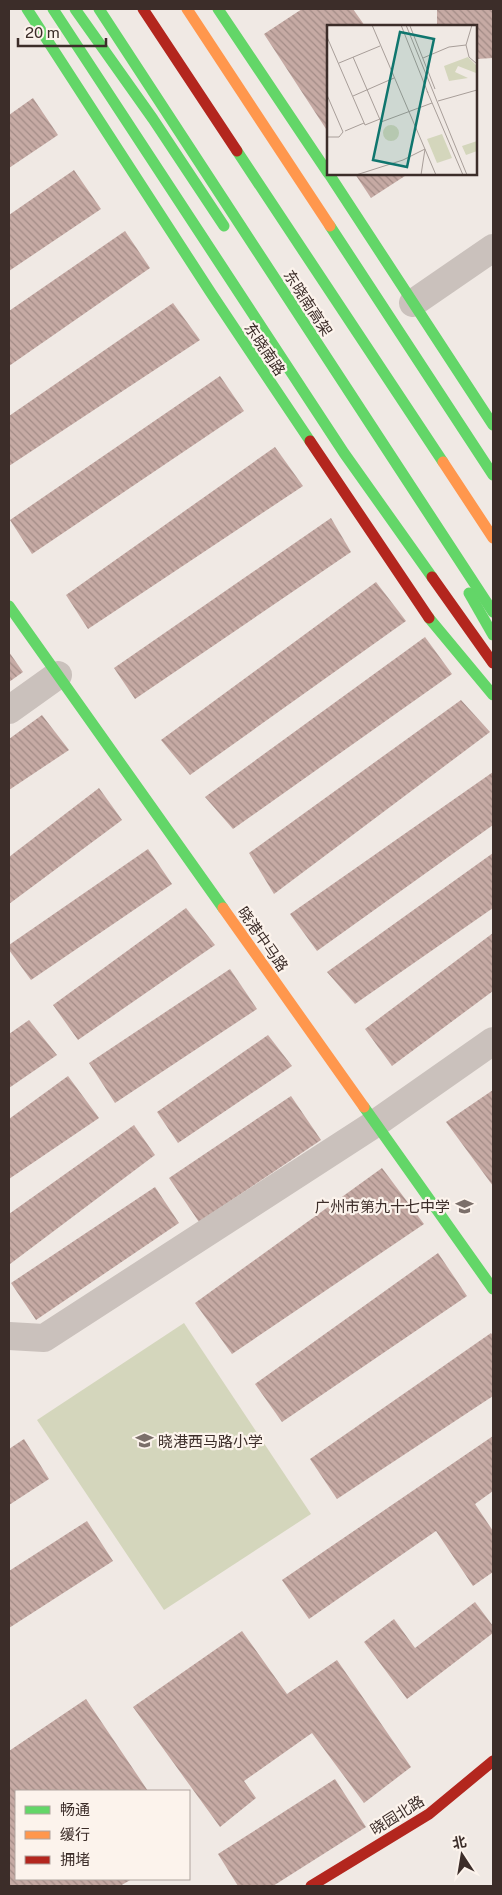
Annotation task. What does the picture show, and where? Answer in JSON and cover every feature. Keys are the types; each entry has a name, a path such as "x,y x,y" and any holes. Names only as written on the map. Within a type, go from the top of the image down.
{"main road":[{"name":"东晓南路","path":"26,9 211,293 422,609 493,695"},
{"path":"53,9 373,496 493,663"},
{"path":"75,9 153,119 229,234"},
{"name":"东晓南高架","path":"99,9 493,612"},
{"name":"东晓南高架","path":"143,9 493,538"},
{"path":"187,9 493,475"},
{"path":"218,9 327,172"},
{"path":"205,82 493,521"},
{"path":"329,175 493,425"},
{"path":"378,457 466,588 493,635"},
{"name":"晓港中马路","path":"9,606 493,1289"},
{"name":"晓园北路","path":"311,1886 429,1814 493,1761"}],"street":[{"path":"413,303 493,248"},
{"path":"9,710 58,675"},
{"path":"9,1336 44,1338 376,1123 493,1041"}],"green space":[{"path":"184,1323 311,1514 164,1610 37,1420"}],"building":[{"path":"302,9 353,9 364,25 327,25 327,130 264,34"},
{"path":"437,9 493,9 493,58 477,59 477,25 437,25"},
{"path":"33,98 58,135 9,168 9,115"},
{"path":"74,170 101,209 9,271 9,215"},
{"path":"356,175 406,175 371,198"},
{"path":"125,231 150,268 9,366 9,311"},
{"path":"173,303 200,340 9,466 9,416"},
{"path":"220,376 244,411 32,554 10,520"},
{"path":"275,447 303,486 88,629 66,595"},
{"path":"331,518 351,552 135,699 114,668"},
{"path":"376,582 406,621 190,775 161,740"},
{"path":"425,637 452,674 233,829 205,797"},
{"path":"9,652 23,672 9,682"},
{"path":"461,700 490,732 274,894 249,853"},
{"path":"42,715 69,750 9,790 9,739"},
{"path":"493,772 493,825 317,951 290,914"},
{"path":"99,788 122,820 9,904 9,857"},
{"path":"148,849 172,884 31,980 9,950 9,945"},
{"path":"493,853 493,908 355,1004 327,972"},
{"path":"186,908 215,945 78,1040 53,1005"},
{"path":"493,933 493,991 392,1066 365,1029"},
{"path":"230,969 257,1009 115,1103 89,1063"},
{"path":"29,1020 57,1055 9,1088 9,1034"},
{"path":"268,1035 292,1066 178,1143 157,1112"},
{"path":"68,1076 99,1118 9,1179 9,1119"},
{"path":"493,1090 493,1186 446,1122"},
{"path":"291,1096 321,1140 199,1222 169,1178"},
{"path":"134,1125 155,1155 10,1264 9,1214"},
{"path":"382,1168 424,1224 232,1354 195,1303"},
{"path":"155,1187 179,1223 36,1320 11,1283"},
{"path":"438,1253 467,1296 282,1422 255,1384"},
{"path":"491,1333 493,1336 493,1396 337,1499 310,1459"},
{"path":"493,1436 493,1491 475,1504 493,1531 493,1572 473,1586 436,1531 309,1619 282,1580"},
{"path":"24,1439 49,1479 9,1505 9,1449"},
{"path":"87,1521 113,1561 9,1628 9,1571"},
{"path":"475,1602 493,1626 493,1633 407,1699 364,1642 394,1619 415,1648"},
{"path":"242,1631 287,1694 337,1660 411,1767 364,1803 312,1733 244,1781 256,1798 220,1827 133,1707"},
{"path":"86,1699 147,1790 15,1790 15,1880 130,1880 120,1886 9,1886 9,1751"},
{"path":"335,1779 366,1827 273,1886 238,1886 218,1854"}],"traffic: fast":[{"path":"27,9 211,293 310,441"},
{"path":"53,9 344,453 432,577"},
{"path":"75,9 153,119 224,226"},
{"path":"99,9 493,612"},
{"path":"218,9 327,172"},
{"path":"237,151 443,462"},
{"path":"330,175 493,425"},
{"path":"330,226 493,475"},
{"path":"469,593 493,635"},
{"path":"9,606 223,908"},
{"path":"429,618 493,695"},
{"path":"364,1107 493,1289"}],"traffic: slow":[{"path":"187,9 330,226"},
{"path":"443,462 493,538"},
{"path":"223,908 364,1107"}],"traffic: jam":[{"path":"143,9 237,151"},
{"path":"310,441 429,618"},
{"path":"432,577 493,663"},
{"path":"311,1886 429,1814 493,1761"}],"place":[{"name":"广州市第九十七中学","path":"464,1206"},
{"name":"晓港西马路小学","path":"144,1441"}]}
